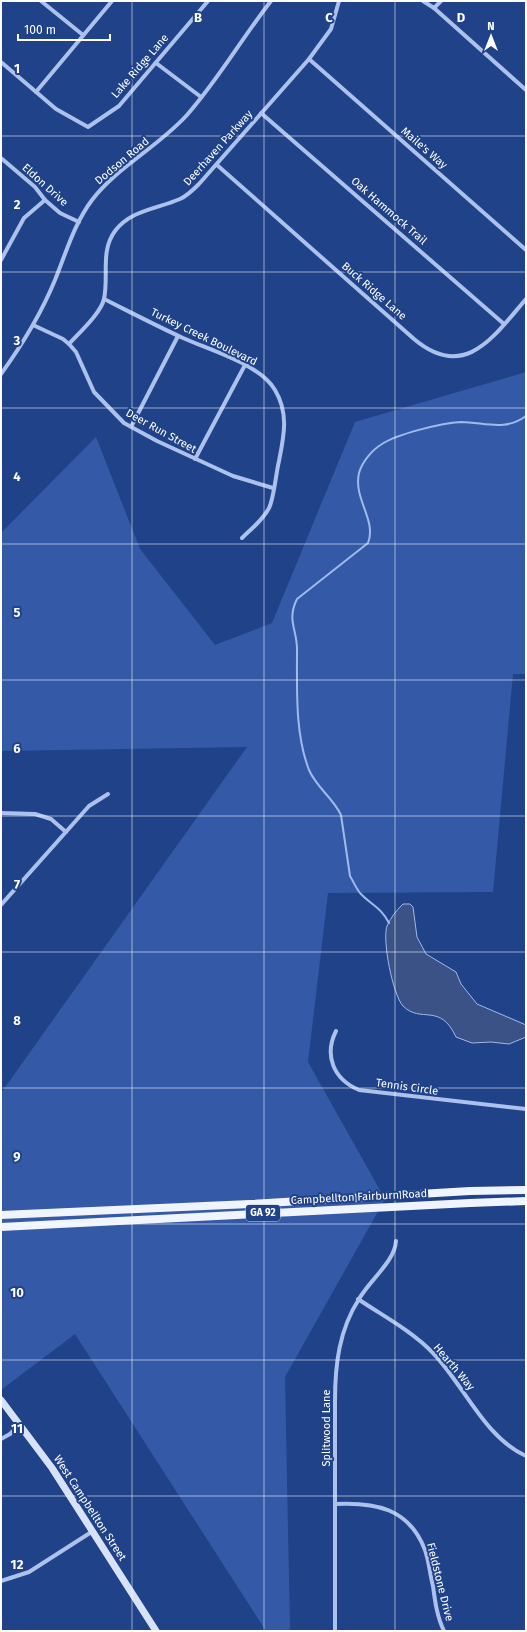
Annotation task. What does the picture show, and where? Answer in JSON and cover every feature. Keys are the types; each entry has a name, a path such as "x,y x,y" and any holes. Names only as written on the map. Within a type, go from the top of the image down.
{"main road":[{"name":"Campbellton Fairburn Road","path":"1,1215 250,1204 477,1191 526,1190"},
{"name":"Campbellton Fairburn Road","path":"1,1227 526,1201"},
{"name":"West Campbellton Street","path":"1,1400 52,1468 156,1631"}],"street":[{"path":"41,1 83,35"},
{"path":"36,92 112,1"},
{"name":"Lake Ridge Lane","path":"1,62 56,109 88,127 119,106 208,1"},
{"name":"Dodson Road","path":"1,374 33,325 55,280 79,222 93,199 111,180 160,141 186,116 272,1"},
{"name":"Deerhaven Parkway","path":"104,299 106,254 109,242 115,231 126,220 135,215 180,199 191,192 309,59 331,29 339,1"},
{"path":"423,1 434,8 526,90"},
{"path":"434,8 441,1"},
{"name":"Maile's Way","path":"309,59 526,250"},
{"path":"156,63 201,97"},
{"name":"Oak Hammock Trail","path":"261,113 504,324"},
{"name":"Eldon Drive","path":"1,158 35,187 45,200 60,213 79,222"},
{"name":"Buck Ridge Lane","path":"216,165 426,349 436,353 448,355 469,353 483,346 526,299"},
{"path":"1,260 24,218 45,200"},
{"path":"69,344 99,309 104,299"},
{"name":"Turkey Creek Boulevard","path":"104,299 178,336 245,365 263,377 275,389 283,411 284,436 269,508 259,522 242,538"},
{"name":"Deer Run Street","path":"33,325 63,339 69,344 76,352 94,392 124,423 195,460 233,476 273,488"},
{"path":"131,427 178,336"},
{"path":"195,460 245,365"},
{"path":"1,905 89,806 108,794"},
{"path":"1,813 35,814 52,819 66,832"},
{"name":"Tennis Circle","path":"336,1030 330,1047 332,1066 343,1081 355,1088 435,1100 526,1110"},
{"name":"Splitwood Lane","path":"335,1631 335,1372 339,1348 347,1323 358,1299 372,1279 392,1257 396,1249 396,1241"},
{"name":"Hearth Way","path":"358,1299 432,1351 447,1368 492,1431 505,1444 526,1456"},
{"path":"1,1439 10,1434 20,1424"},
{"name":"Fieldstone Drive","path":"335,1504 361,1503 378,1505 396,1513 411,1526 420,1538 426,1552 438,1616 444,1631"},
{"path":"1,1581 29,1572 93,1531"}],"shaded area":[{"path":"526,372 526,674 513,674 493,892 328,893 308,1062 385,1199 285,1377 290,1631 266,1631 75,1334 1,1390 1,1093 247,747 1,751 1,533 96,437 140,549 215,645 272,623 355,422"},
{"path":"403,904 410,904 413,907 417,937 426,954 456,972 461,984 477,1004 526,1025 526,1037 509,1044 491,1042 472,1043 456,1037 450,1026 444,1020 430,1015 417,1014 403,1006 399,1000 389,968 386,933 390,920"}],"waterway":[{"path":"389,923 383,913 360,893 350,876 341,815 334,803 312,776 304,756 299,727 297,697 297,644 292,613 297,599 368,543 370,526 359,492 359,473 362,465 368,457 382,444 398,436 432,427 461,422 502,425 510,424 526,416"}]}
